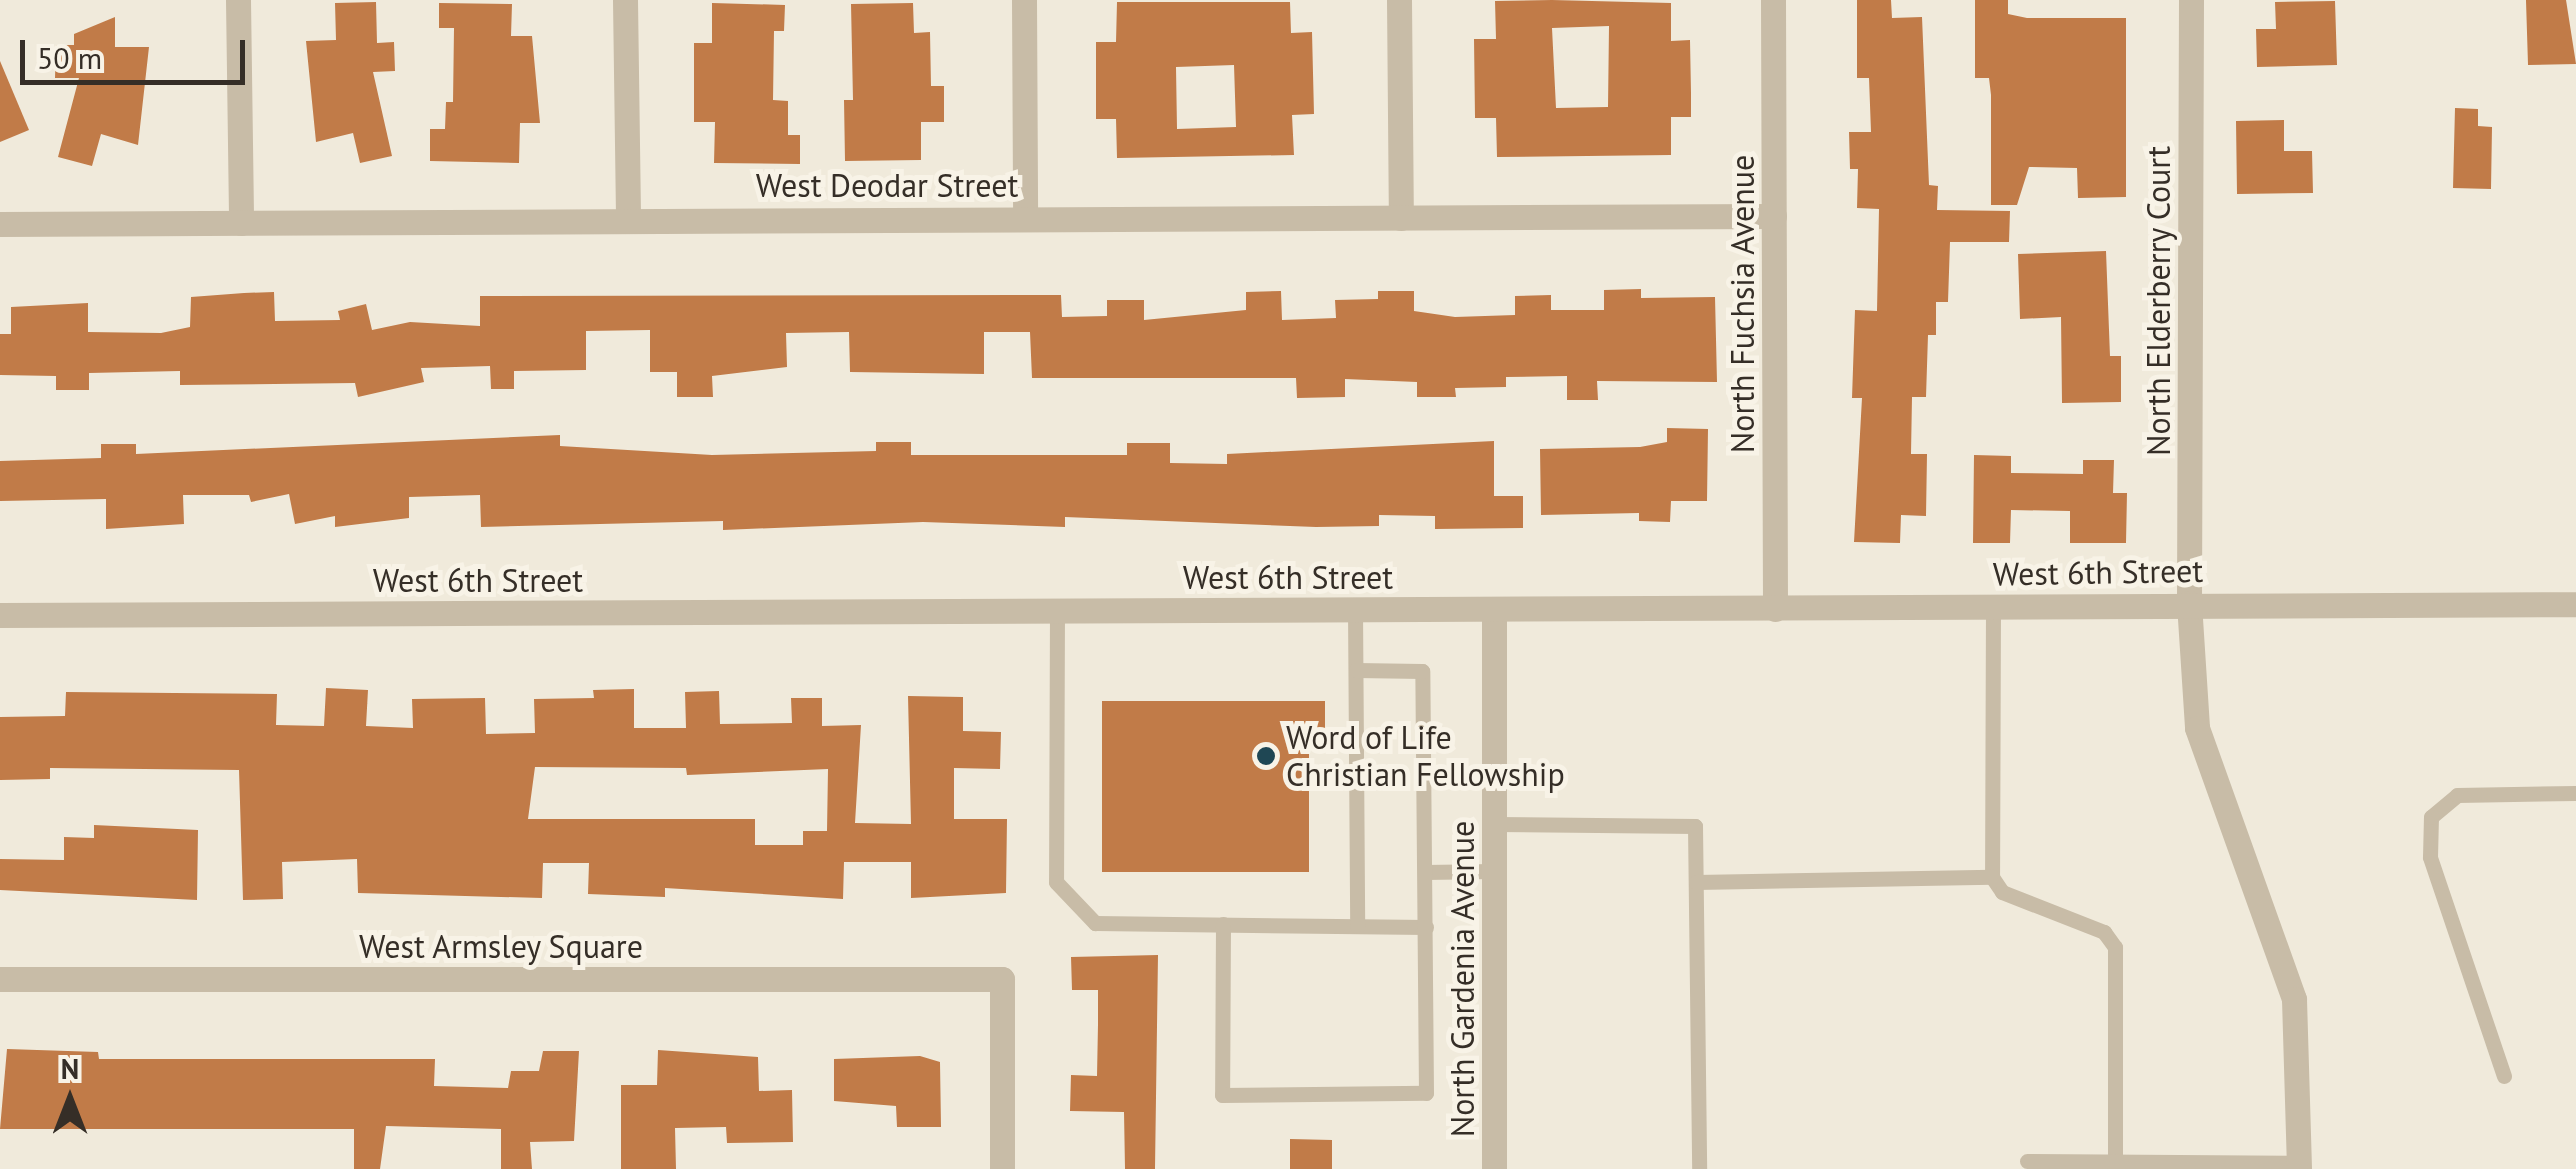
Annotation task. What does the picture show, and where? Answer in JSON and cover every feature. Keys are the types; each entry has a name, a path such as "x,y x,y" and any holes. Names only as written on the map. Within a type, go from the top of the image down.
{"street":[{"path":"238,0 241,224"},
{"path":"624,0 628,218"},
{"path":"1024,0 1025,216"},
{"path":"1400,0 1401,218"},
{"name":"North Fuchsia Avenue","path":"1773,0 1774,609"},
{"name":"North Elderberry Court","path":"2191,0 2189,603 2197,728 2294,999 2299,1166"},
{"name":"West Deodar Street","path":"0,224 1025,216 1774,216"},
{"name":"West 6th Street","path":"0,615 2576,604"},
{"name":"North Gardenia Avenue","path":"1494,609 1494,1169"},
{"name":"West Armsley Square","path":"0,979 1002,979 1002,1169"}],"lane":[{"path":"1994,606 1992,878 2002,892 2104,932 2115,947 2115,1162"},
{"path":"1057,609 1056,882 1095,923 1426,927"},
{"path":"1355,609 1357,926"},
{"path":"1223,924 1222,1095 1426,1093 1422,671 1356,670"},
{"path":"2504,1076 2430,857 2431,817 2458,796 2576,793"},
{"path":"1494,824 1695,826 1699,1169"},
{"path":"1425,872 1494,872"},
{"path":"1696,882 1992,878"},
{"path":"2027,1161 2299,1166"}],"building":[{"path":"1857,0 1891,0 1892,18 1922,17 1929,185 1938,186 1937,210 2010,211 2009,242 1950,242 1948,302 1936,302 1936,335 1928,335 1926,397 1912,397 1911,454 1927,454 1926,516 1901,515 1900,543 1854,542 1862,398 1852,398 1855,310 1877,311 1879,209 1857,208 1858,169 1850,169 1849,132 1871,132 1869,78 1857,78"},
{"path":"1975,0 2008,0 2008,14 2027,18 2126,18 2126,197 2078,198 2077,168 2029,167 2017,205 1991,205 1991,95 1989,78 1975,78"},
{"path":"2526,0 2566,0 2576,64 2528,65"},
{"path":"1495,1 1671,3 1671,41 1690,40 1691,117 1671,117 1671,155 1497,157 1496,118 1475,118 1474,39 1496,39","holes":["1609,26 1608,107 1556,108 1552,28"]},
{"path":"2335,1 2337,65 2257,67 2256,29 2276,29 2275,2"},
{"path":"376,2 377,43 394,42 395,71 373,72 392,156 360,163 353,133 316,142 306,41 336,40 335,3"},
{"path":"1117,2 1290,2 1291,33 1312,32 1314,114 1292,115 1294,155 1117,158 1116,119 1096,119 1096,42 1116,42","holes":["1234,65 1236,127 1177,129 1176,67"]},
{"path":"439,3 512,4 511,36 532,36 540,123 520,123 519,163 430,161 430,129 445,129 446,102 453,102 454,28 439,28"},
{"path":"712,3 785,5 784,31 774,31 773,100 788,101 788,135 800,135 800,164 714,163 715,122 694,122 694,43 712,43"},
{"path":"913,3 914,33 930,32 931,86 944,86 944,122 921,122 921,160 845,161 844,100 853,100 851,4"},
{"path":"115,17 115,47 149,47 138,145 101,134 92,166 58,157 79,78 55,78 56,45 74,45 74,34"},
{"path":"0,61 29,130 0,142"},
{"path":"2455,108 2478,109 2478,126 2492,127 2491,189 2453,188"},
{"path":"2284,120 2284,151 2312,151 2313,193 2237,194 2236,121"},
{"path":"2106,251 2110,356 2121,356 2121,402 2062,403 2061,317 2020,319 2018,254"},
{"path":"1641,289 1641,298 1715,297 1717,382 1597,381 1598,400 1567,400 1567,376 1506,377 1506,387 1455,388 1456,397 1417,397 1417,382 1345,379 1345,397 1297,398 1296,378 1032,378 1030,332 984,332 984,374 850,372 849,332 786,333 787,367 712,376 713,397 677,397 677,372 650,372 650,330 586,331 586,370 514,371 514,389 491,389 490,366 421,368 424,382 358,397 355,383 180,385 180,371 89,373 89,390 56,390 56,376 0,375 0,334 11,334 11,307 88,303 88,332 161,333 190,327 191,297 244,293 274,292 275,321 340,320 338,311 366,304 372,330 410,322 480,326 480,296 1061,295 1062,317 1107,316 1107,300 1144,300 1144,320 1246,310 1246,292 1281,291 1282,320 1336,318 1335,300 1378,299 1378,291 1414,291 1414,311 1455,317 1515,315 1515,296 1551,295 1551,310 1604,310 1604,290"},
{"path":"1667,428 1708,429 1707,501 1671,501 1670,522 1639,521 1639,513 1541,515 1540,449 1640,447 1667,442"},
{"path":"560,435 560,446 712,455 876,451 876,442 911,442 911,455 1127,455 1127,443 1170,443 1170,463 1227,464 1227,454 1494,441 1494,496 1523,496 1523,528 1435,529 1435,516 1379,515 1379,526 1316,527 1065,517 1065,527 923,522 723,530 723,521 481,527 480,495 409,497 409,518 335,527 335,516 295,524 289,494 251,502 249,495 183,495 184,524 106,529 106,499 0,501 0,461 101,458 101,444 136,444 136,454"},
{"path":"1974,455 2011,456 2011,473 2083,474 2083,460 2114,460 2113,493 2127,493 2126,543 2070,543 2070,511 2011,510 2010,543 1973,543"},
{"path":"326,688 368,690 366,726 413,728 412,699 485,698 486,734 535,733 534,699 594,698 593,690 634,689 634,728 686,728 685,692 719,691 720,724 792,723 791,698 822,698 822,726 861,725 855,823 911,824 908,696 963,697 963,731 1001,732 1000,769 954,768 954,819 1007,819 1006,893 911,898 911,862 844,862 843,899 665,888 665,897 588,894 589,863 543,863 542,898 358,893 357,859 282,862 283,899 243,900 239,770 50,768 50,779 0,780 0,717 65,716 66,692 277,694 276,725 324,726","holes":["535,767 686,768 687,775 828,769 827,831 803,831 803,845 755,845 755,819 528,819"]},
{"path":"1102,701 1325,701 1325,743 1309,743 1309,872 1102,872"},
{"path":"94,825 198,830 197,900 0,890 0,859 64,860 64,837 94,838"},
{"path":"1158,955 1155,1169 1125,1169 1124,1112 1070,1111 1071,1075 1097,1076 1098,1024 1098,990 1072,990 1071,957"},
{"path":"7,1049 98,1052 99,1059 435,1059 434,1086 508,1088 511,1071 539,1071 543,1051 579,1051 574,1141 530,1142 532,1169 501,1169 501,1129 386,1126 380,1169 354,1169 354,1129 0,1129"},
{"path":"658,1050 758,1057 759,1091 792,1090 793,1142 727,1143 726,1127 675,1128 676,1169 621,1169 621,1085 657,1085"},
{"path":"920,1056 940,1062 941,1127 897,1127 896,1106 834,1101 834,1059"},
{"path":"1290,1139 1332,1140 1332,1169 1290,1169"}],"place":[{"name":"Word of Life Christian Fellowship","path":"1266,756"}]}
